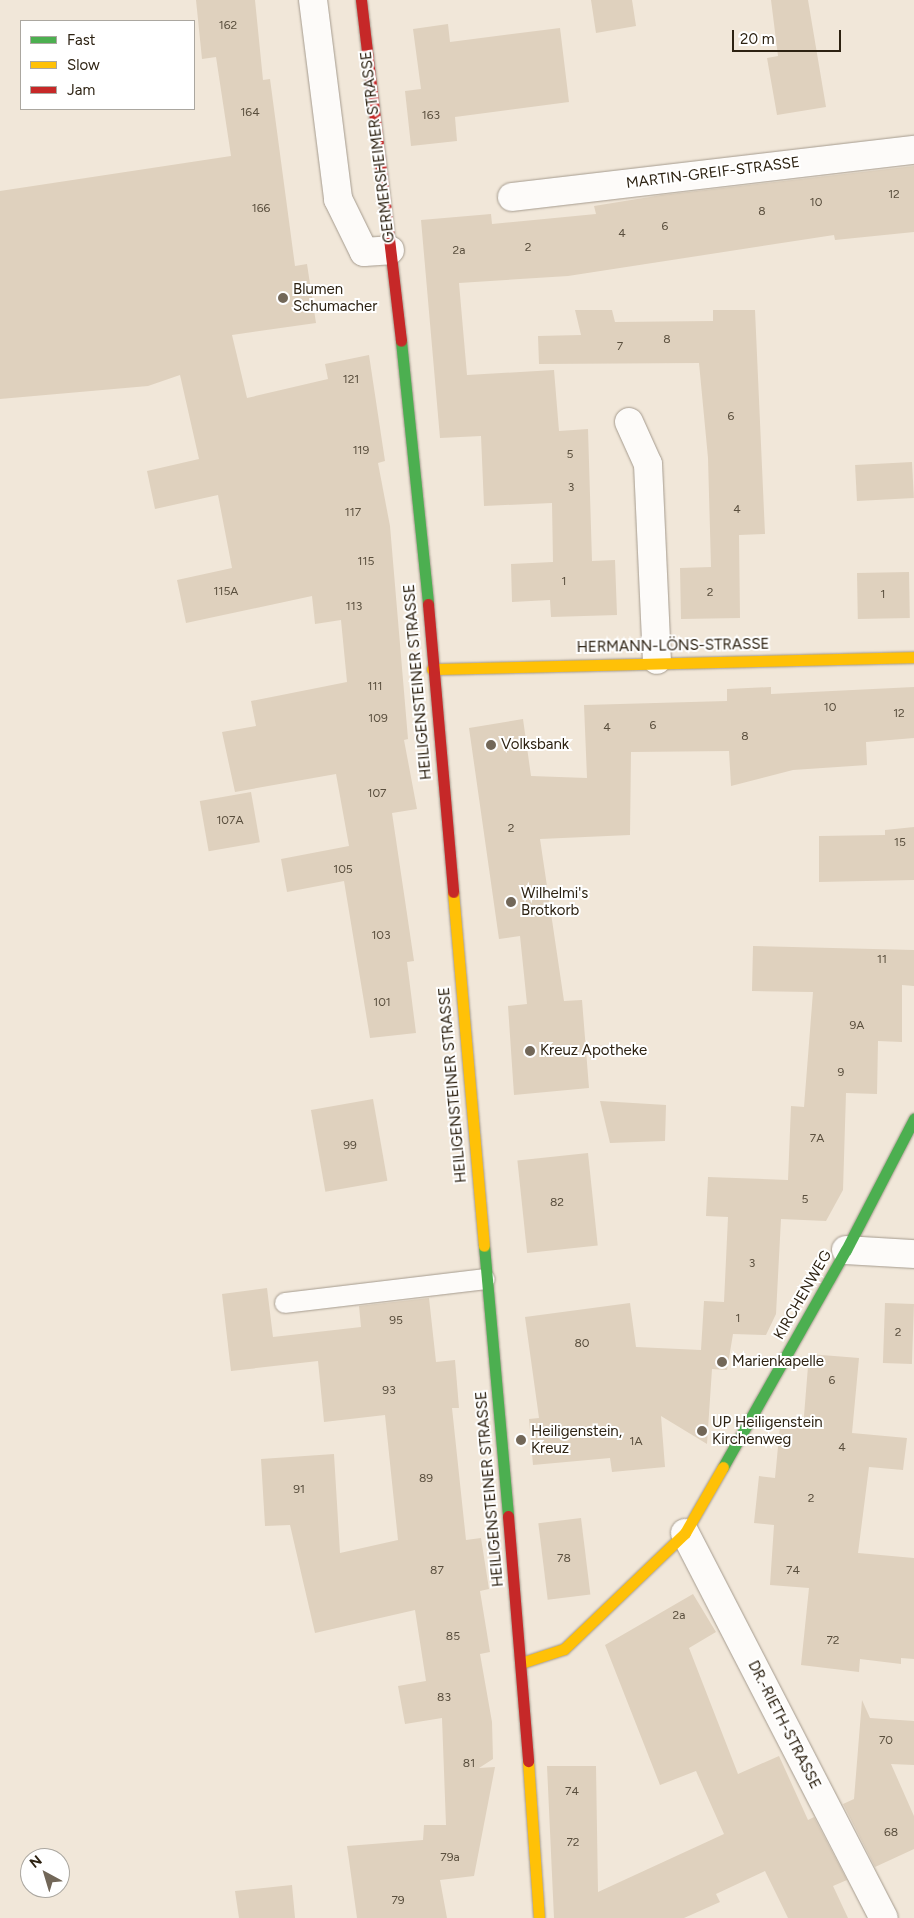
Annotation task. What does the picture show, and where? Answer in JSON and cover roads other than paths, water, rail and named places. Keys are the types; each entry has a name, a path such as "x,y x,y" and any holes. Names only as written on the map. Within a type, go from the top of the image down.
{"main road":[{"name":"GERMERSHEIMER STRASSE","path":"360,0 390,250"},
{"name":"HEILIGENSTEINER STRASSE","path":"390,250 416,472 484,1279 521,1664 539,1918"},
{"name":"HERMANN-LÖNS-STRASSE","path":"432,669 657,660 914,657"},
{"name":"KIRCHENWEG","path":"521,1664 564,1649 685,1533 846,1250 914,1119"}],"street":[{"name":"GERMERSHEIMER STRASSE","path":"313,0 338,199 364,252 390,250"},
{"name":"MARTIN-GREIF-STRASSE","path":"512,196 914,150"},
{"path":"629,422 648,464 657,660"},
{"path":"846,1250 914,1254"},
{"name":"DR.-RIETH-STRASSE","path":"685,1533 884,1918"}],"lane":[{"path":"285,1304 484,1279"}],"place":[{"name":"Blumen Schumacher","path":"283,298"},
{"name":"Volksbank","path":"491,745"},
{"name":"Wilhelmi's Brotkorb","path":"511,902"},
{"name":"Kreuz Apotheke","path":"530,1051"},
{"name":"Marienkapelle","path":"722,1362"},
{"name":"UP Heiligenstein Kirchenweg","path":"702,1431"},
{"name":"Heiligenstein, Kreuz","path":"521,1440"}]}
